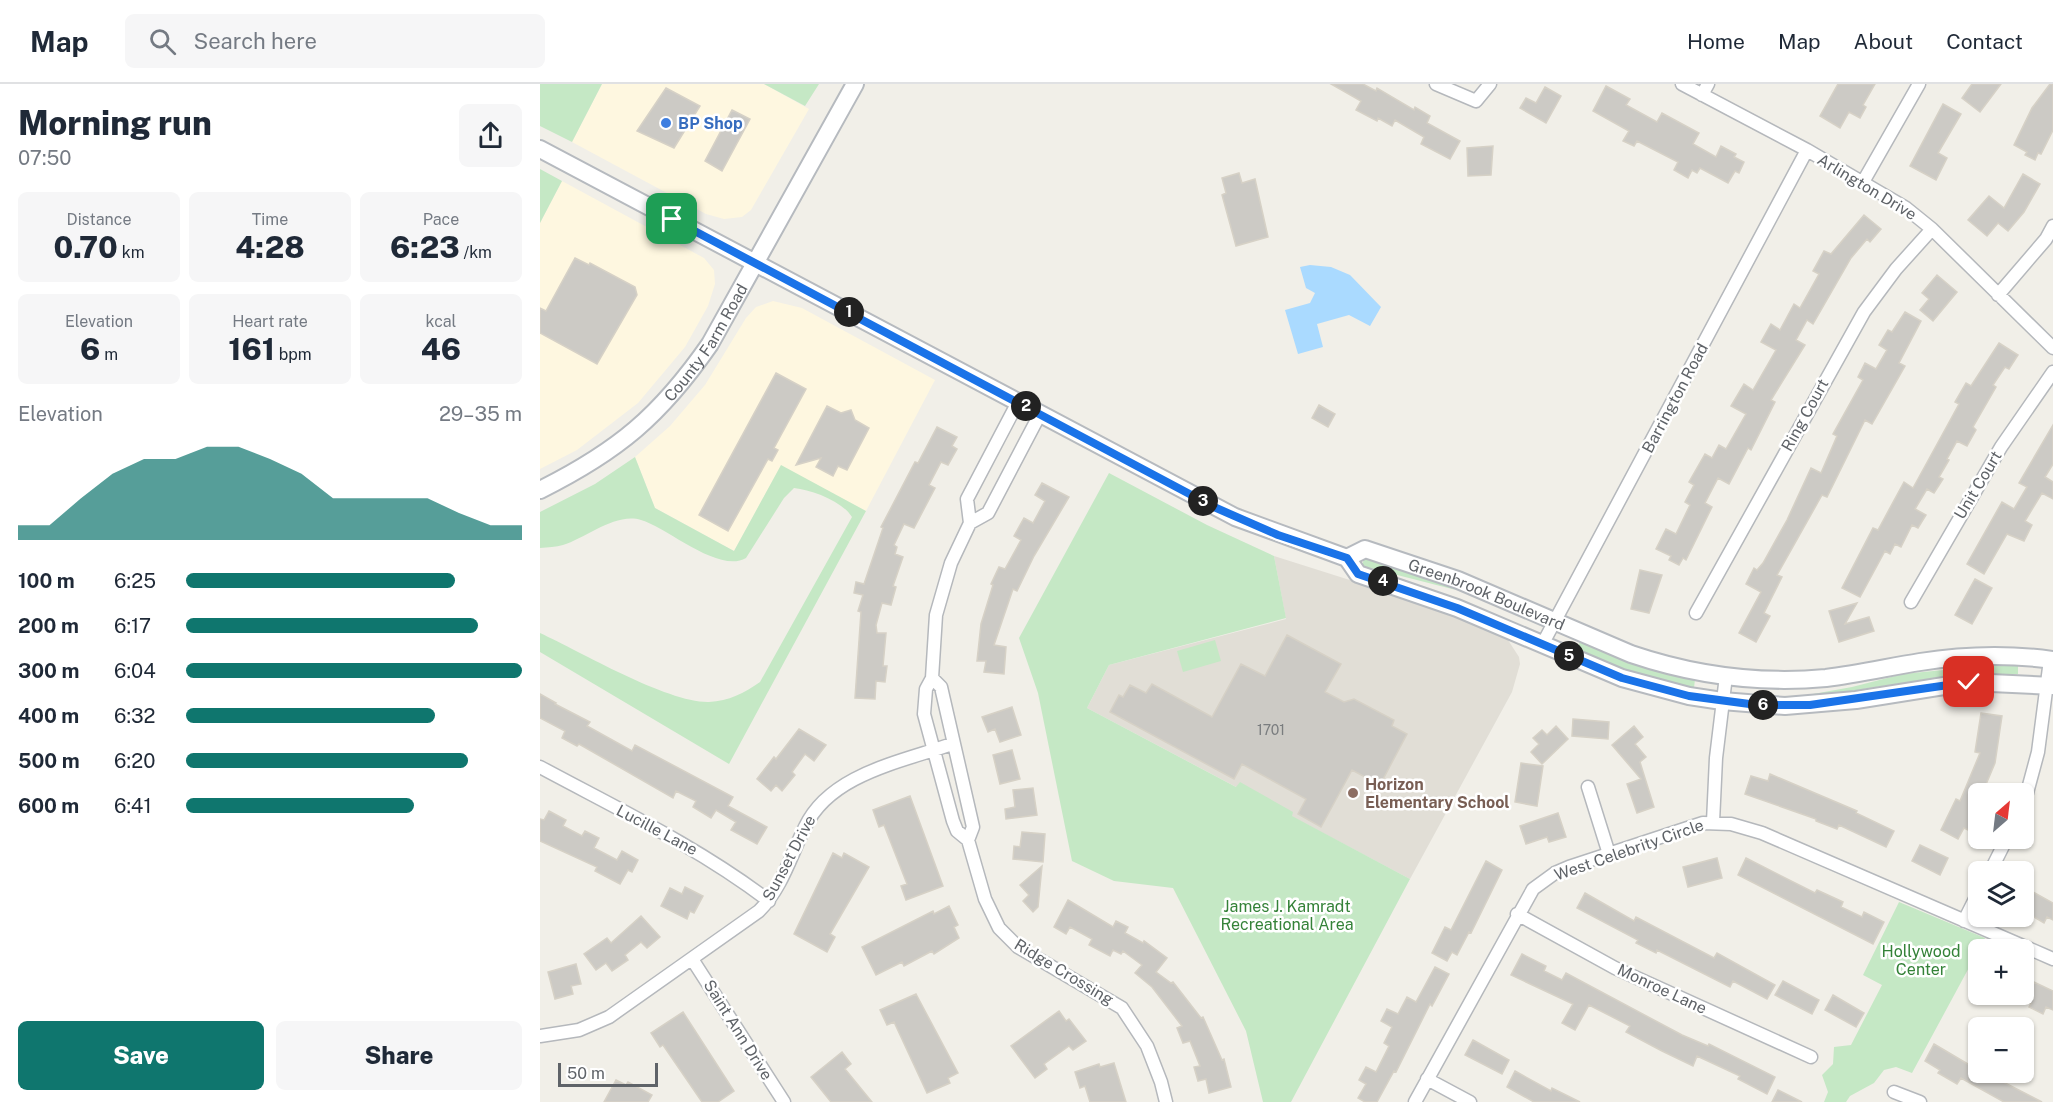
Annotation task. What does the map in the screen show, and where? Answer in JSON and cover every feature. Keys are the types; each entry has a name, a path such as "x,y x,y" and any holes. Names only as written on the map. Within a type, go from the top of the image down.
{"main road":[{"name":"County Farm Road","path":"540,490 612,449 666,402 710,344 855,84"},
{"name":"Greenbrook Boulevard","path":"540,149 1235,517 1347,558 1358,574 1439,601 1622,678 1659,690 1722,701 1802,705 1856,700 1969,682 2050,686"},
{"name":"Greenbrook Boulevard","path":"1347,558 1365,549 1458,580 1661,664 1726,676 1801,679 1952,658 2006,657 2052,660"}],"street":[{"path":"1437,84 1476,101 1490,84"},
{"name":"Arlington Drive","path":"1682,84 1705,90 1906,208 1932,229 2053,348"},
{"path":"1863,182 1919,84"},
{"name":"Barrington Road","path":"1542,645 1807,150"},
{"path":"1998,295 2046,239 2053,226"},
{"name":"Ring Court","path":"1696,613 1864,312 1896,269 1932,229"},
{"name":"Unit Court","path":"1911,602 2001,447 2053,372"},
{"name":"Ridge Crossing","path":"1018,402 967,499 970,523 951,563 940,598 933,639 933,678 926,689 924,714 953,821 957,831 968,840 985,899 999,928 1018,947 1122,1008 1147,1046 1166,1102"},
{"name":"Ridge Crossing","path":"970,523 988,513 1040,414"},
{"path":"2030,783 2037,759 2050,686 2052,660"},
{"path":"1713,822 1716,759 1726,676"},
{"name":"Ridge Crossing","path":"933,678 941,687 952,744 973,827 968,840"},
{"name":"Sunset Drive","path":"540,1036 579,1030 609,1017 693,959 769,901 811,815 825,798 852,780 952,744"},
{"name":"Lucille Lane","path":"540,767 700,853 769,901"},
{"path":"1588,787 1609,854"},
{"name":"West Celebrity Circle","path":"1415,1102 1517,914 1533,889 1555,873 1694,826 1713,822 1745,827 1762,833 2053,959"},
{"path":"1964,921 1968,913"},
{"name":"Monroe Lane","path":"1517,914 1615,968 1811,1057"},
{"name":"Saint Ann Drive","path":"693,959 784,1102"},
{"path":"1427,1079 1470,1102"},
{"path":"1894,1092 1920,1102"}],"shaded area":[{"path":"602,84 764,84 809,109 751,210 742,217 724,219 706,214 572,142"},
{"path":"562,181 704,258 714,270 715,284 708,306 685,347 638,403 577,450 540,469 540,223"},
{"path":"773,301 802,308 935,380 866,511 781,466 734,551 655,508 635,457 670,426 705,385 746,318 756,307"},
{"name":"Horizon Elementary School","path":"1274,556 1416,601 1482,627 1508,640 1519,657 1520,664 1512,692 1410,879 1087,708 1109,665 1286,619"}],"green space":[{"path":"540,84 602,84 572,142 540,126"},
{"path":"764,84 819,84 805,106"},
{"path":"540,169 562,181 540,223"},
{"path":"635,457 655,508 734,551 781,465 866,511 729,764 540,652 540,633 624,675 671,694 709,702 730,698 760,682 852,517 841,506 826,497 794,488 784,498 746,558 735,561 722,560 708,555 652,525 631,518 611,523 563,545 540,548 540,512 595,484"},
{"name":"James J. Kamradt Recreational Area","path":"1109,473 1207,525 1274,556 1286,618 1109,665 1087,708 1236,787 1240,782 1293,812 1292,816 1410,879 1291,1102 1263,1102 1246,1031 1173,888 1114,881 1072,861 1038,693 1019,638"},
{"path":"1364,558 1429,578 1456,590 1362,566"},
{"path":"1215,640 1221,661 1183,672 1177,651"},
{"path":"1580,642 1645,668 1695,679 1694,688 1629,672 1576,650"},
{"path":"1994,665 2018,665 2018,674 1946,676 1813,697 1813,694 1903,674"},
{"name":"Hollywood Center","path":"1899,902 1985,938 1968,939 1968,969 1912,1073 1896,1067 1884,1070 1874,1083 1850,1096 1846,1102 1824,1102 1828,1092 1822,1075 1833,1064 1834,1047 1851,1045 1882,985 1863,975"}],"water":[{"path":"1310,265 1331,267 1350,275 1381,307 1370,326 1349,315 1317,324 1323,347 1298,354 1285,310 1310,303 1315,293 1306,288 1300,267"}],"building":[{"path":"1331,84 1363,84 1376,91 1377,88 1414,110 1415,107 1430,116 1427,123 1460,141 1450,159 1421,144 1424,137 1395,120 1392,126 1356,110 1361,101"},
{"path":"1838,84 1875,84 1863,105 1866,107 1860,118 1849,112 1840,128 1820,116"},
{"path":"1972,84 2001,84 1980,112 1962,98"},
{"path":"2050,84 2053,84 2053,130 2041,154 2038,153 2035,160 2025,155 2027,152 2014,145 2032,108"},
{"path":"1606,86 1630,99 1626,105 1657,122 1662,113 1699,133 1693,144 1716,157 1721,146 1736,154 1734,157 1744,162 1739,173 1735,171 1728,183 1700,168 1697,173 1692,170 1688,178 1674,170 1678,162 1637,141 1634,146 1623,141 1629,131 1593,111"},
{"path":"1545,87 1561,96 1546,123 1520,108 1526,98 1536,103"},
{"name":"BP Shop","path":"666,88 700,106 674,148 637,131"},
{"path":"1943,104 1961,114 1938,153 1947,158 1936,180 1910,166"},
{"path":"732,110 750,119 722,171 705,161"},
{"path":"1493,146 1491,175 1468,176 1467,148"},
{"path":"1239,173 1242,183 1255,179 1268,237 1236,246 1222,195 1226,193 1222,178"},
{"path":"2023,174 2040,184 2024,212 2008,231 1998,223 1987,236 1968,220 1989,196 2004,208"},
{"path":"1864,215 1881,229 1870,242 1867,239 1851,258 1813,324 1807,320 1796,340 1805,345 1771,400 1775,402 1751,450 1748,448 1729,484 1718,478 1705,503 1712,507 1686,560 1683,558 1679,565 1669,560 1671,556 1656,549 1666,529 1676,534 1690,505 1685,502 1694,485 1689,482 1705,454 1712,458 1719,445 1726,449 1746,414 1731,406 1744,384 1753,390 1776,350 1761,342 1771,324 1780,330 1794,304 1800,308 1819,274 1813,271 1824,251 1831,254"},
{"path":"575,258 589,265 590,263 635,287 637,295 597,364 540,333 540,308 546,311"},
{"path":"1937,275 1957,292 1933,321 1920,310 1929,299 1922,293"},
{"path":"1905,312 1921,321 1899,363 1905,366 1872,424 1865,420 1827,497 1822,495 1777,575 1782,577 1764,613 1770,616 1756,642 1739,633 1761,592 1746,584 1754,568 1757,570 1763,563 1787,520 1811,468 1821,473 1837,436 1833,434 1863,380 1858,377 1865,363 1876,369 1887,350 1879,345 1888,330 1892,332"},
{"path":"1999,343 2018,355 2009,369 2005,367 1993,385 1996,387 1973,427 1976,430 1967,446 1957,441 1939,477 1943,479 1934,493 1927,489 1915,509 1926,515 1918,528 1912,525 1901,547 1895,544 1890,554 1885,551 1860,597 1842,588 1873,528 1878,530 1904,482 1913,488 1959,404 1955,402 1966,383 1971,386"},
{"path":"776,373 806,389 774,448 778,450 772,461 768,459 728,531 699,515"},
{"path":"1319,405 1335,414 1328,427 1312,418"},
{"path":"827,406 841,413 851,410 855,420 869,428 847,470 838,466 833,476 816,467 821,458 796,465"},
{"path":"2053,425 2053,464 2045,477 2053,482 2053,499 2042,493 2025,521 2032,525 2024,541 2007,534 1984,574 1967,564 2002,502 2014,509 2027,487 2019,483"},
{"path":"937,427 957,437 952,446 957,449 948,465 941,462 929,485 935,488 914,528 904,524 894,545 897,547 895,554 903,557 893,586 896,587 891,605 882,603 876,625 877,633 886,633 883,666 887,666 885,682 876,681 875,699 855,698 861,612 858,611 863,595 854,593 856,582 864,584 883,528 881,527 915,462 918,463"},
{"path":"1042,483 1069,497 1034,556 1017,591 1013,589 994,645 1006,647 1004,674 984,672 986,661 977,661 981,624 993,585 991,584 999,567 1005,569 1021,540 1014,536 1024,518 1033,523 1045,501 1035,495"},
{"path":"1640,570 1662,575 1649,613 1631,609"},
{"path":"1975,579 1992,588 1972,624 1955,615"},
{"path":"1857,603 1845,624 1869,617 1874,631 1839,642 1829,611"},
{"path":"1287,635 1341,664 1325,692 1344,702 1354,699 1394,720 1392,726 1407,734 1380,785 1352,770 1321,827 1298,814 1306,799 1242,764 1234,779 1110,712 1119,695 1123,697 1130,685 1146,693 1152,684 1212,717 1241,664 1265,676"},
{"path":"540,694 590,722 587,726 632,751 635,745 733,797 728,806 767,827 757,844 731,830 736,822 716,810 711,818 693,807 696,801 676,791 673,798 579,744 577,746 562,738 565,731 540,718"},
{"path":"1012,707 1021,735 1000,742 995,729 988,732 982,717"},
{"path":"1981,713 2002,716 1995,763 1987,783 1968,783 1968,830 1964,828 1958,839 1941,830 1956,799 1960,801 1980,753 1975,752"},
{"path":"1573,719 1609,722 1608,739 1572,736"},
{"path":"1556,726 1568,739 1542,764 1531,752 1539,744 1533,738 1542,730 1547,735"},
{"path":"1634,726 1643,737 1635,744 1646,757 1640,762 1654,807 1637,813 1627,784 1641,779 1612,745"},
{"path":"799,729 826,745 814,761 805,754 792,772 795,775 782,791 776,785 771,791 757,779"},
{"path":"1012,750 1020,779 1000,784 993,755"},
{"path":"1521,763 1543,766 1537,806 1515,802"},
{"path":"1770,774 1857,811 1856,813 1894,831 1886,847 1839,825 1837,829 1816,821 1816,819 1745,794 1751,776 1768,781"},
{"path":"1033,788 1037,815 1006,819 1005,809 1015,807 1013,790"},
{"path":"910,796 943,886 906,900 901,886 907,884 884,825 879,827 873,810"},
{"path":"549,811 566,820 563,826 582,836 585,831 599,838 594,848 617,860 622,851 638,860 632,872 628,870 620,884 595,871 597,867 540,841 540,819 544,820"},
{"path":"1558,813 1566,837 1549,842 1547,837 1526,844 1520,826"},
{"path":"1022,832 1045,834 1043,862 1013,859 1014,846 1020,847"},
{"path":"1920,845 1948,858 1940,875 1912,861"},
{"path":"833,853 842,858 844,853 869,867 830,934 835,937 827,952 794,934"},
{"path":"1717,858 1722,878 1688,887 1683,867"},
{"path":"1746,858 1815,893 1817,890 1843,902 1841,907 1862,917 1864,912 1884,922 1873,944 1738,875"},
{"path":"1486,861 1502,870 1471,933 1469,932 1457,955 1452,952 1447,961 1432,953 1445,927 1451,930"},
{"path":"1042,866 1038,907 1033,912 1023,901 1029,895 1020,885"},
{"path":"685,887 703,896 694,913 690,911 687,919 661,906 670,888 682,894"},
{"path":"1585,893 1634,921 1636,917 1714,958 1717,953 1775,985 1767,999 1733,981 1730,987 1657,950 1656,953 1636,943 1638,940 1577,908"},
{"path":"2034,893 2053,903 2053,920 2047,917 2044,923 2034,917"},
{"path":"1068,900 1113,927 1116,921 1128,927 1125,933 1143,943 1144,941 1167,958 1156,972 1171,983 1173,982 1201,1018 1203,1017 1222,1060 1224,1059 1231,1087 1209,1093 1206,1079 1198,1081 1194,1067 1200,1066 1190,1041 1183,1043 1177,1028 1182,1026 1152,987 1135,973 1142,965 1123,951 1121,954 1113,950 1110,956 1089,945 1092,939 1070,927 1066,934 1054,927"},
{"path":"949,906 958,925 954,927 959,938 934,954 932,951 904,966 902,962 876,975 862,947 933,911 934,914"},
{"path":"641,916 660,937 647,948 641,942 625,955 628,960 612,971 606,963 596,970 584,954 607,938 611,943"},
{"path":"1522,954 1546,966 1544,971 1562,980 1566,973 1682,1035 1708,1046 1709,1044 1775,1077 1767,1094 1738,1079 1740,1076 1697,1056 1693,1066 1662,1051 1626,1032 1630,1026 1589,1005 1575,1030 1562,1023 1573,1004 1511,975"},
{"path":"576,964 581,984 571,986 573,994 555,999 548,972"},
{"path":"1435,967 1449,974 1432,1006 1430,1004 1396,1072 1394,1071 1377,1102 1365,1102 1358,1098 1366,1084 1359,1080 1366,1067 1376,1072 1389,1046 1384,1043 1392,1027 1381,1021 1387,1009 1398,1014 1407,997 1416,1002"},
{"path":"1783,981 1819,1000 1812,1014 1775,995"},
{"path":"2034,982 2053,991 2053,1010 2046,1007 2043,1014 2029,1007 2034,1005"},
{"path":"916,994 958,1073 948,1078 950,1083 927,1093 894,1022 887,1025 880,1010"},
{"path":"1833,995 1864,1013 1856,1027 1825,1010"},
{"path":"1059,1011 1066,1021 1069,1019 1086,1041 1073,1050 1069,1046 1044,1064 1047,1069 1035,1078 1011,1046"},
{"path":"683,1012 734,1091 718,1102 702,1102 663,1045 660,1047 651,1033"},
{"path":"1473,1040 1509,1060 1502,1074 1465,1055"},
{"path":"1934,1044 1968,1064 1968,1082 1961,1078 1957,1084 1938,1073 1940,1070 1925,1061"},
{"path":"842,1052 851,1064 845,1069 872,1102 831,1102 811,1077"},
{"path":"1114,1063 1126,1102 1090,1102 1085,1086 1080,1088 1075,1072 1099,1064 1100,1067"},
{"path":"1515,1071 1551,1091 1552,1088 1580,1102 1534,1102 1507,1087"},
{"path":"616,1080 626,1085 628,1082 652,1095 648,1102 604,1102"},
{"path":"1970,1083 2005,1083 2042,1102 2004,1102"},
{"path":"1778,1090 1802,1102 1772,1102"}],"place":[{"name":"BP Shop","path":"666,123"},
{"name":"Horizon Elementary School","path":"1353,793"}],"route":[{"path":"672,219 755,261 1214,507 1278,535 1347,558 1358,574 1457,608 1622,678 1659,690 1689,696 1757,705 1785,706 1833,703 1918,688 1969,682"}]}
